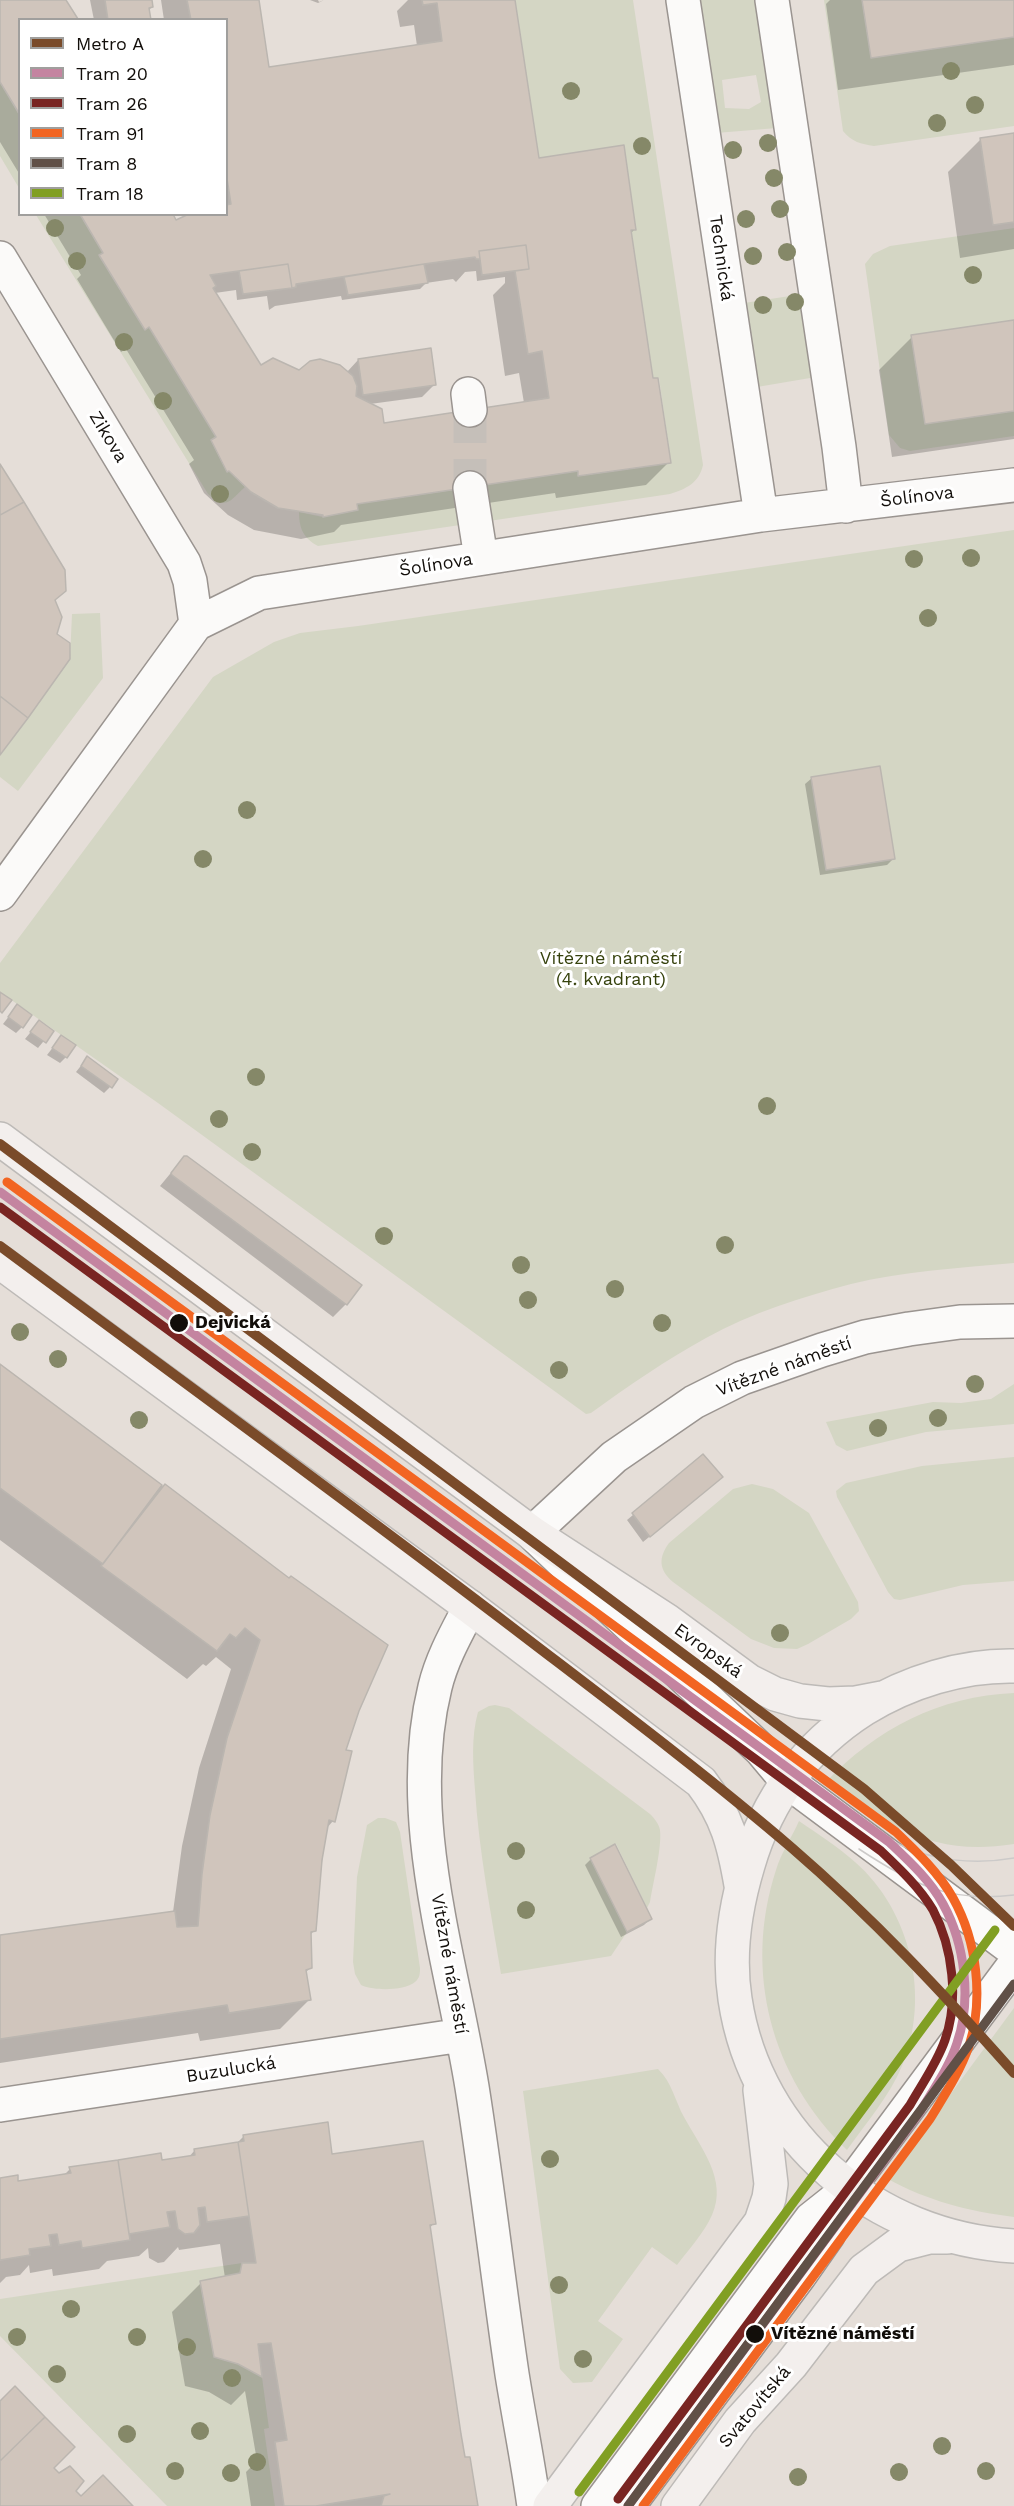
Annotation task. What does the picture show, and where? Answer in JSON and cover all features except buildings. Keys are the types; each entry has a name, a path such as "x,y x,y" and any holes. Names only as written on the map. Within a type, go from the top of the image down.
{"main road":[{"name":"Evropská","path":"0,1139 532,1533 666,1620 749,1681 775,1694 800,1701 828,1704 856,1703 882,1698"},
{"path":"0,1262 470,1607 702,1782 715,1800 727,1824 735,1846 741,1886"},
{"path":"1014,1666 973,1668 942,1675 882,1698 844,1722 817,1746 787,1781 756,1836 741,1886 734,1923 732,1961 735,2000 744,2037 757,2073 783,2118 811,2154 849,2187 882,2209 949,2237 986,2244 1014,2246"},
{"path":"550,2506 760,2222 769,2199 771,2169 757,2073"},
{"name":"Svatovítská","path":"678,2506 741,2421 791,2365 864,2270 898,2245 929,2237 949,2237"}],"street":[{"name":"Technická","path":"683,0 761,515"},
{"path":"772,0 838,435 846,506"},
{"name":"Zikova","path":"0,258 183,563 190,581 196,624"},
{"name":"Šolínova","path":"0,894 196,624 259,593 761,515 1014,485"},
{"path":"470,488 481,558"},
{"name":"Vítězné náměstí","path":"532,1533 614,1457 694,1401 742,1378 865,1337 960,1322 1013,1322"},
{"path":"532,1533 761,1750 787,1781 1014,1950"},
{"name":"Vítězné náměstí","path":"470,1607 450,1644 435,1685 427,1730 424,1786 429,1854 462,2035 512,2376 534,2506"},
{"path":"628,2506 828,2235 849,2187 1014,1965"},
{"name":"Buzulucká","path":"0,2105 462,2035"},
{"path":"811,2154 817,2171 818,2188 811,2219"},
{"path":"598,2506 811,2219 849,2187"}],"green space":[{"path":"515,0 633,0 703,465 695,481 670,494 489,521 483,485 578,471 579,476 671,463 659,378 653,378 631,230 636,229 624,146 539,158"},
{"path":"696,0 758,0 777,128 716,133","holes":["756,75 761,102 749,109 725,108 722,80"]},
{"path":"824,0 862,0 871,58 1014,37 1014,126 874,146 853,140 843,131"},
{"path":"0,82 18,113 18,186 0,156"},
{"path":"37,216 81,216 103,253 99,256 145,330 149,327 216,437 211,441 227,472 229,471 245,487 231,500 224,503 208,494"},
{"path":"1014,228 1014,320 911,336 925,424 1014,411 1014,436 910,451 900,448 889,435 865,264 873,254 890,246"},
{"path":"803,294 816,377 757,387 744,303"},
{"path":"454,490 460,525 318,546 305,536 300,523 299,512 323,517 358,510 357,504"},
{"name":"Vítězné náměstí (4. kvadrant)","path":"1014,530 1014,1263 891,1276 851,1284 777,1306 706,1338 676,1355 591,1413 586,1414 158,1103 0,992 0,963 213,677 274,642 300,633"},
{"path":"100,613 103,678 18,791 0,777 0,755 70,659 72,614"},
{"path":"1014,1384 1014,1424 926,1432 847,1451 836,1445 826,1422 933,1402 961,1403 991,1399"},
{"path":"1014,1457 1014,1581 963,1585 900,1600 894,1599 888,1592 837,1497 836,1491 846,1483 922,1466"},
{"path":"752,1484 773,1489 809,1513 858,1602 859,1611 851,1619 797,1649 774,1648 751,1639 673,1582 663,1568 663,1554 669,1543 733,1489"},
{"path":"1014,1693 1014,1844 985,1847 935,1842 892,1824 826,1782 866,1746 911,1719 960,1701"},
{"path":"495,1705 509,1708 650,1814 659,1826 659,1856 647,1908 616,1844 590,1858 627,1932 611,1956 501,1974 479,1836 473,1760 474,1731 478,1712"},
{"path":"378,1818 396,1822 400,1832 420,1968 419,1977 415,1982 404,1987 388,1989 361,1985 355,1974 353,1962 357,1877 367,1825"},
{"path":"799,1821 848,1856 874,1882 890,1905 902,1930 915,1984 915,2012 911,2039 902,2066 884,2099 847,2150 821,2121 799,2090 782,2056 771,2020 764,1984 762,1946 766,1908 778,1864"},
{"path":"1014,2008 1014,2217 949,2204 888,2179"},
{"path":"658,2069 670,2086 684,2117 705,2152 715,2177 716,2202 705,2228 677,2265 652,2247 598,2321 623,2339 592,2382 573,2383 560,2369 523,2091"},
{"path":"242,2263 240,2273 200,2282 214,2357 238,2364 262,2377 269,2428 264,2429 275,2506 167,2506 0,2336 0,2299"}],"tunnel":[{"path":"470,410 470,488"}],"tram line":[{"name":"91","path":"7,1182 896,1832 934,1871 953,1898 973,1951 977,1990 974,2028 969,2046 956,2074 930,2119 643,2506"},
{"name":"20","path":"0,1192 889,1842 932,1887 951,1920 961,1954 965,1991 962,2026 954,2052 945,2070 920,2112 628,2506"},
{"name":"26","path":"0,1207 881,1851 916,1886 933,1910 949,1957 953,1991 945,2040 934,2065 910,2105 618,2499"},
{"path":"853,1816 890,1840 939,1858 969,1861 1014,1858"},
{"path":"859,1849 896,1872 932,1888 970,1896 1014,1895"},
{"name":"18","path":"579,2492 995,1930"},
{"name":"8","path":"628,2506 1014,1984"}],"metro line":[{"name":"A","path":"0,1144 864,1789 951,1865 1014,1926"},
{"name":"A","path":"0,1246 449,1579 724,1791 851,1901 934,1985 1014,2073"}],"place":[{"name":"Dejvická","path":"179,1323"},
{"name":"Vítězné náměstí","path":"755,2334"}]}
